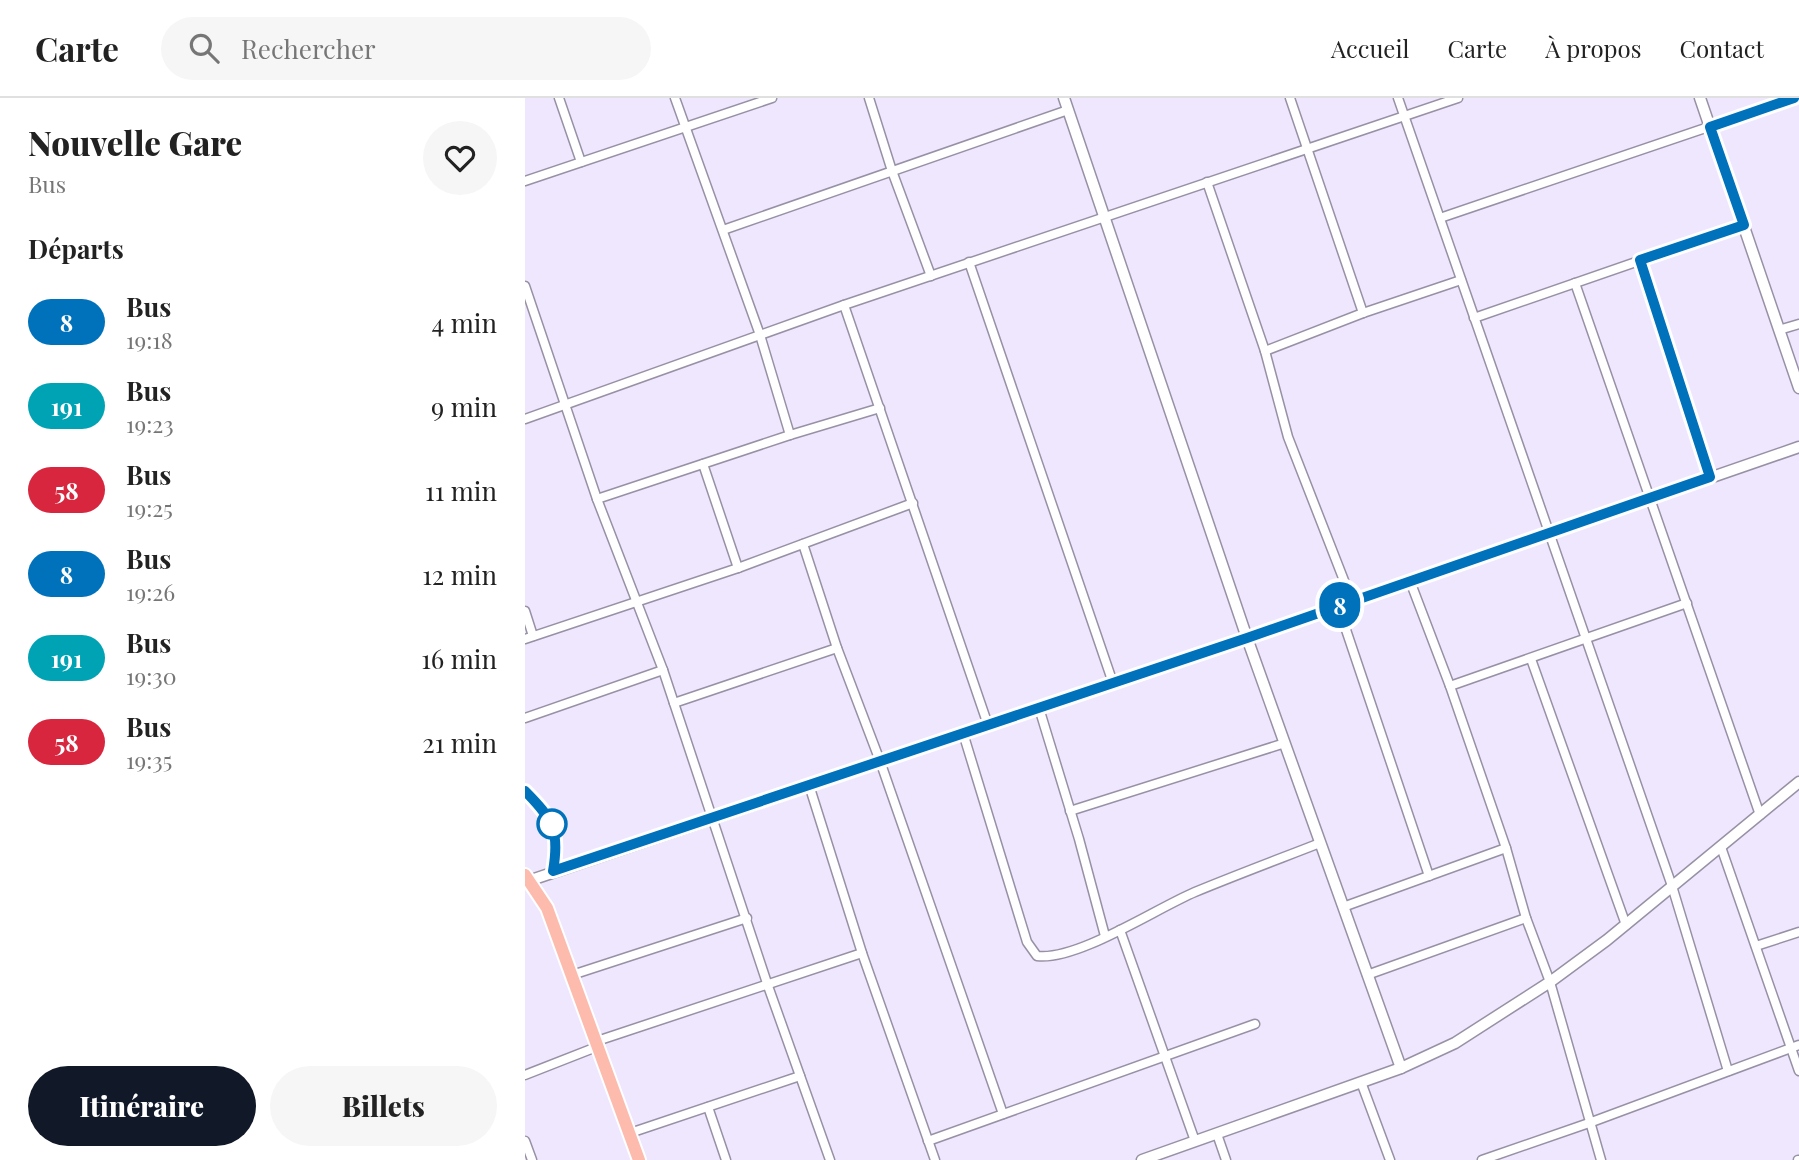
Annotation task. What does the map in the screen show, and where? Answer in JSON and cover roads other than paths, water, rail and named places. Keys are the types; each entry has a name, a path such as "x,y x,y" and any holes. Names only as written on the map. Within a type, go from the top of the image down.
{"main road":[{"path":"527,879 547,908 639,1160"}],"street":[{"path":"559,98 581,162"},
{"path":"675,98 760,335 790,435"},
{"path":"525,181 772,98"},
{"path":"869,98 892,171 931,276"},
{"path":"1064,98 1247,638 1401,1068"},
{"path":"1290,98 1363,313"},
{"path":"1398,98 1672,886 1728,1071"},
{"path":"525,419 844,305 1458,98"},
{"path":"1700,98 1799,388"},
{"path":"1440,218 1794,98"},
{"path":"723,230 1068,110"},
{"path":"1207,182 1265,351 1288,437 1352,601"},
{"path":"1474,318 1744,225"},
{"path":"1640,260 1710,477"},
{"path":"969,262 1113,682"},
{"path":"1265,351 1363,313 1461,280"},
{"path":"1575,283 1760,815"},
{"path":"525,286 597,499 663,670 768,986 830,1160"},
{"path":"844,305 988,725"},
{"path":"1779,330 1799,324"},
{"path":"597,499 880,408"},
{"path":"527,879 1247,638 1799,447"},
{"path":"703,464 738,568"},
{"path":"525,611 529,637 738,568 913,503"},
{"path":"803,544 837,648 880,761 1003,1114"},
{"path":"1410,581 1450,686 1506,848 1526,918 1550,982 1601,1160"},
{"path":"1450,686 1687,603"},
{"path":"1338,606 1429,876"},
{"path":"674,703 837,648"},
{"path":"1531,659 1626,925"},
{"path":"525,718 663,670"},
{"path":"1039,708 1105,936"},
{"path":"963,733 1027,942 1037,956 1064,954 1120,930 1193,893 1320,843"},
{"path":"1070,811 1285,743"},
{"path":"1142,1160 1401,1068 1455,1043 1550,982 1626,925 1799,782"},
{"path":"809,785 862,953 935,1160"},
{"path":"525,791 541,807 552,825 558,845 553,871"},
{"path":"1721,847 1795,1046 1799,1071"},
{"path":"1343,907 1506,848"},
{"path":"572,975 747,918"},
{"path":"1367,975 1526,918"},
{"path":"1120,930 1195,1141"},
{"path":"1756,946 1799,932"},
{"path":"525,1075 598,1044 862,953"},
{"path":"929,1142 1255,1024"},
{"path":"1482,1160 1795,1046"},
{"path":"630,1133 800,1076"},
{"path":"1361,1082 1389,1160"},
{"path":"708,1107 726,1160"},
{"path":"1217,1133 1226,1160"},
{"path":"525,1142 532,1160"}]}
